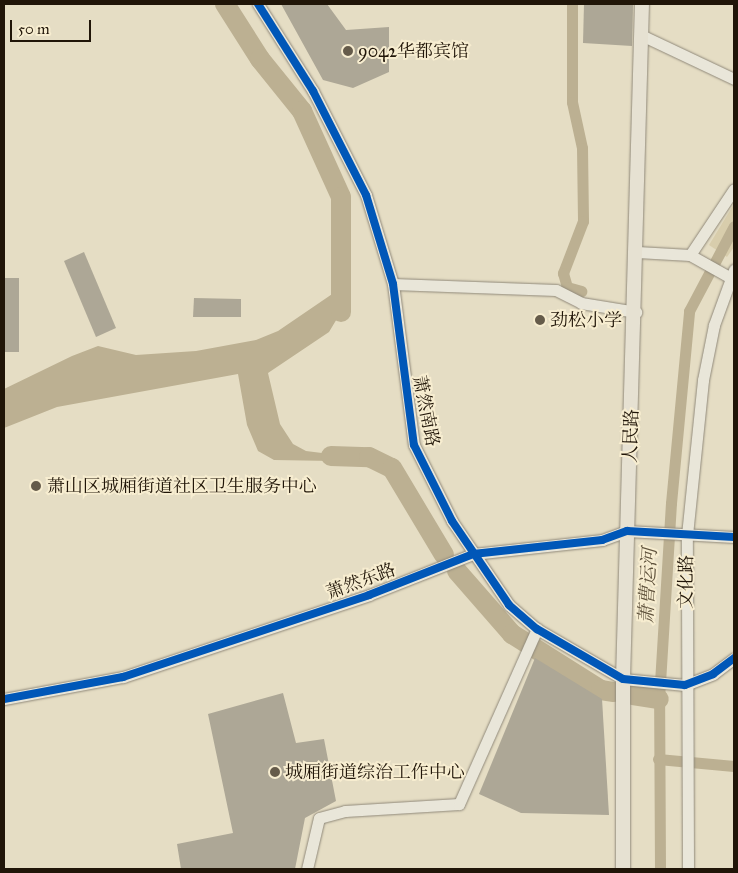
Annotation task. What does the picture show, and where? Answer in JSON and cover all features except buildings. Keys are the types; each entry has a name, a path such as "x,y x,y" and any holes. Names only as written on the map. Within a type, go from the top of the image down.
{"main road":[{"name":"人民路","path":"624,869 623,679 636,312 642,4"}],"street":[{"name":"萧然南路","path":"258,4 313,91 366,195 393,284 414,445 473,554 509,605 537,630 623,679 649,685 681,685 713,674 734,658"},
{"path":"641,35 734,79"},
{"path":"690,255 734,190"},
{"path":"637,252 690,255 733,274"},
{"name":"文化路","path":"688,869 685,737 681,685 684,535 703,380 714,325 733,274"},
{"path":"393,284 556,290 581,303 636,312"},
{"name":"萧然东路","path":"4,699 123,677 360,598 473,554 602,540 627,532 734,537"},
{"path":"307,869 319,818 345,811 459,804 537,630"}],"shaded area":[{"path":"734,204 734,247 727,257 709,245"},
{"path":"341,288 341,312 329,332 268,373 280,424 293,444 306,451 330,454 334,461 274,460 258,451 247,425 238,374 57,407 4,428 4,389 72,356 98,346 136,355 196,351 256,340 278,331"}],"waterway":[{"path":"225,4 260,59 302,111 341,197 341,312"},
{"path":"572,4 572,102 582,148 583,221 563,273 567,287 581,291"},
{"name":"萧曹运河","path":"660,869 659,699 671,503 689,311 734,226"},
{"path":"331,456 369,457 392,468 444,555"},
{"path":"457,571 512,634 601,690 614,692"},
{"path":"633,695 659,699"},
{"path":"658,759 734,766"}],"cycle path":[{"path":"258,4 313,91 366,195 393,284 414,445 452,521 509,605 537,629 623,679 685,685 713,674 734,658"},
{"path":"4,699 123,677 369,595 473,554 602,540 627,531 734,537"}],"place":[{"name":"9042华都宾馆","path":"348,51"},
{"name":"劲松小学","path":"540,320"},
{"name":"萧山区城厢街道社区卫生服务中心","path":"36,486"},
{"name":"城厢街道综治工作中心","path":"275,772"}]}
